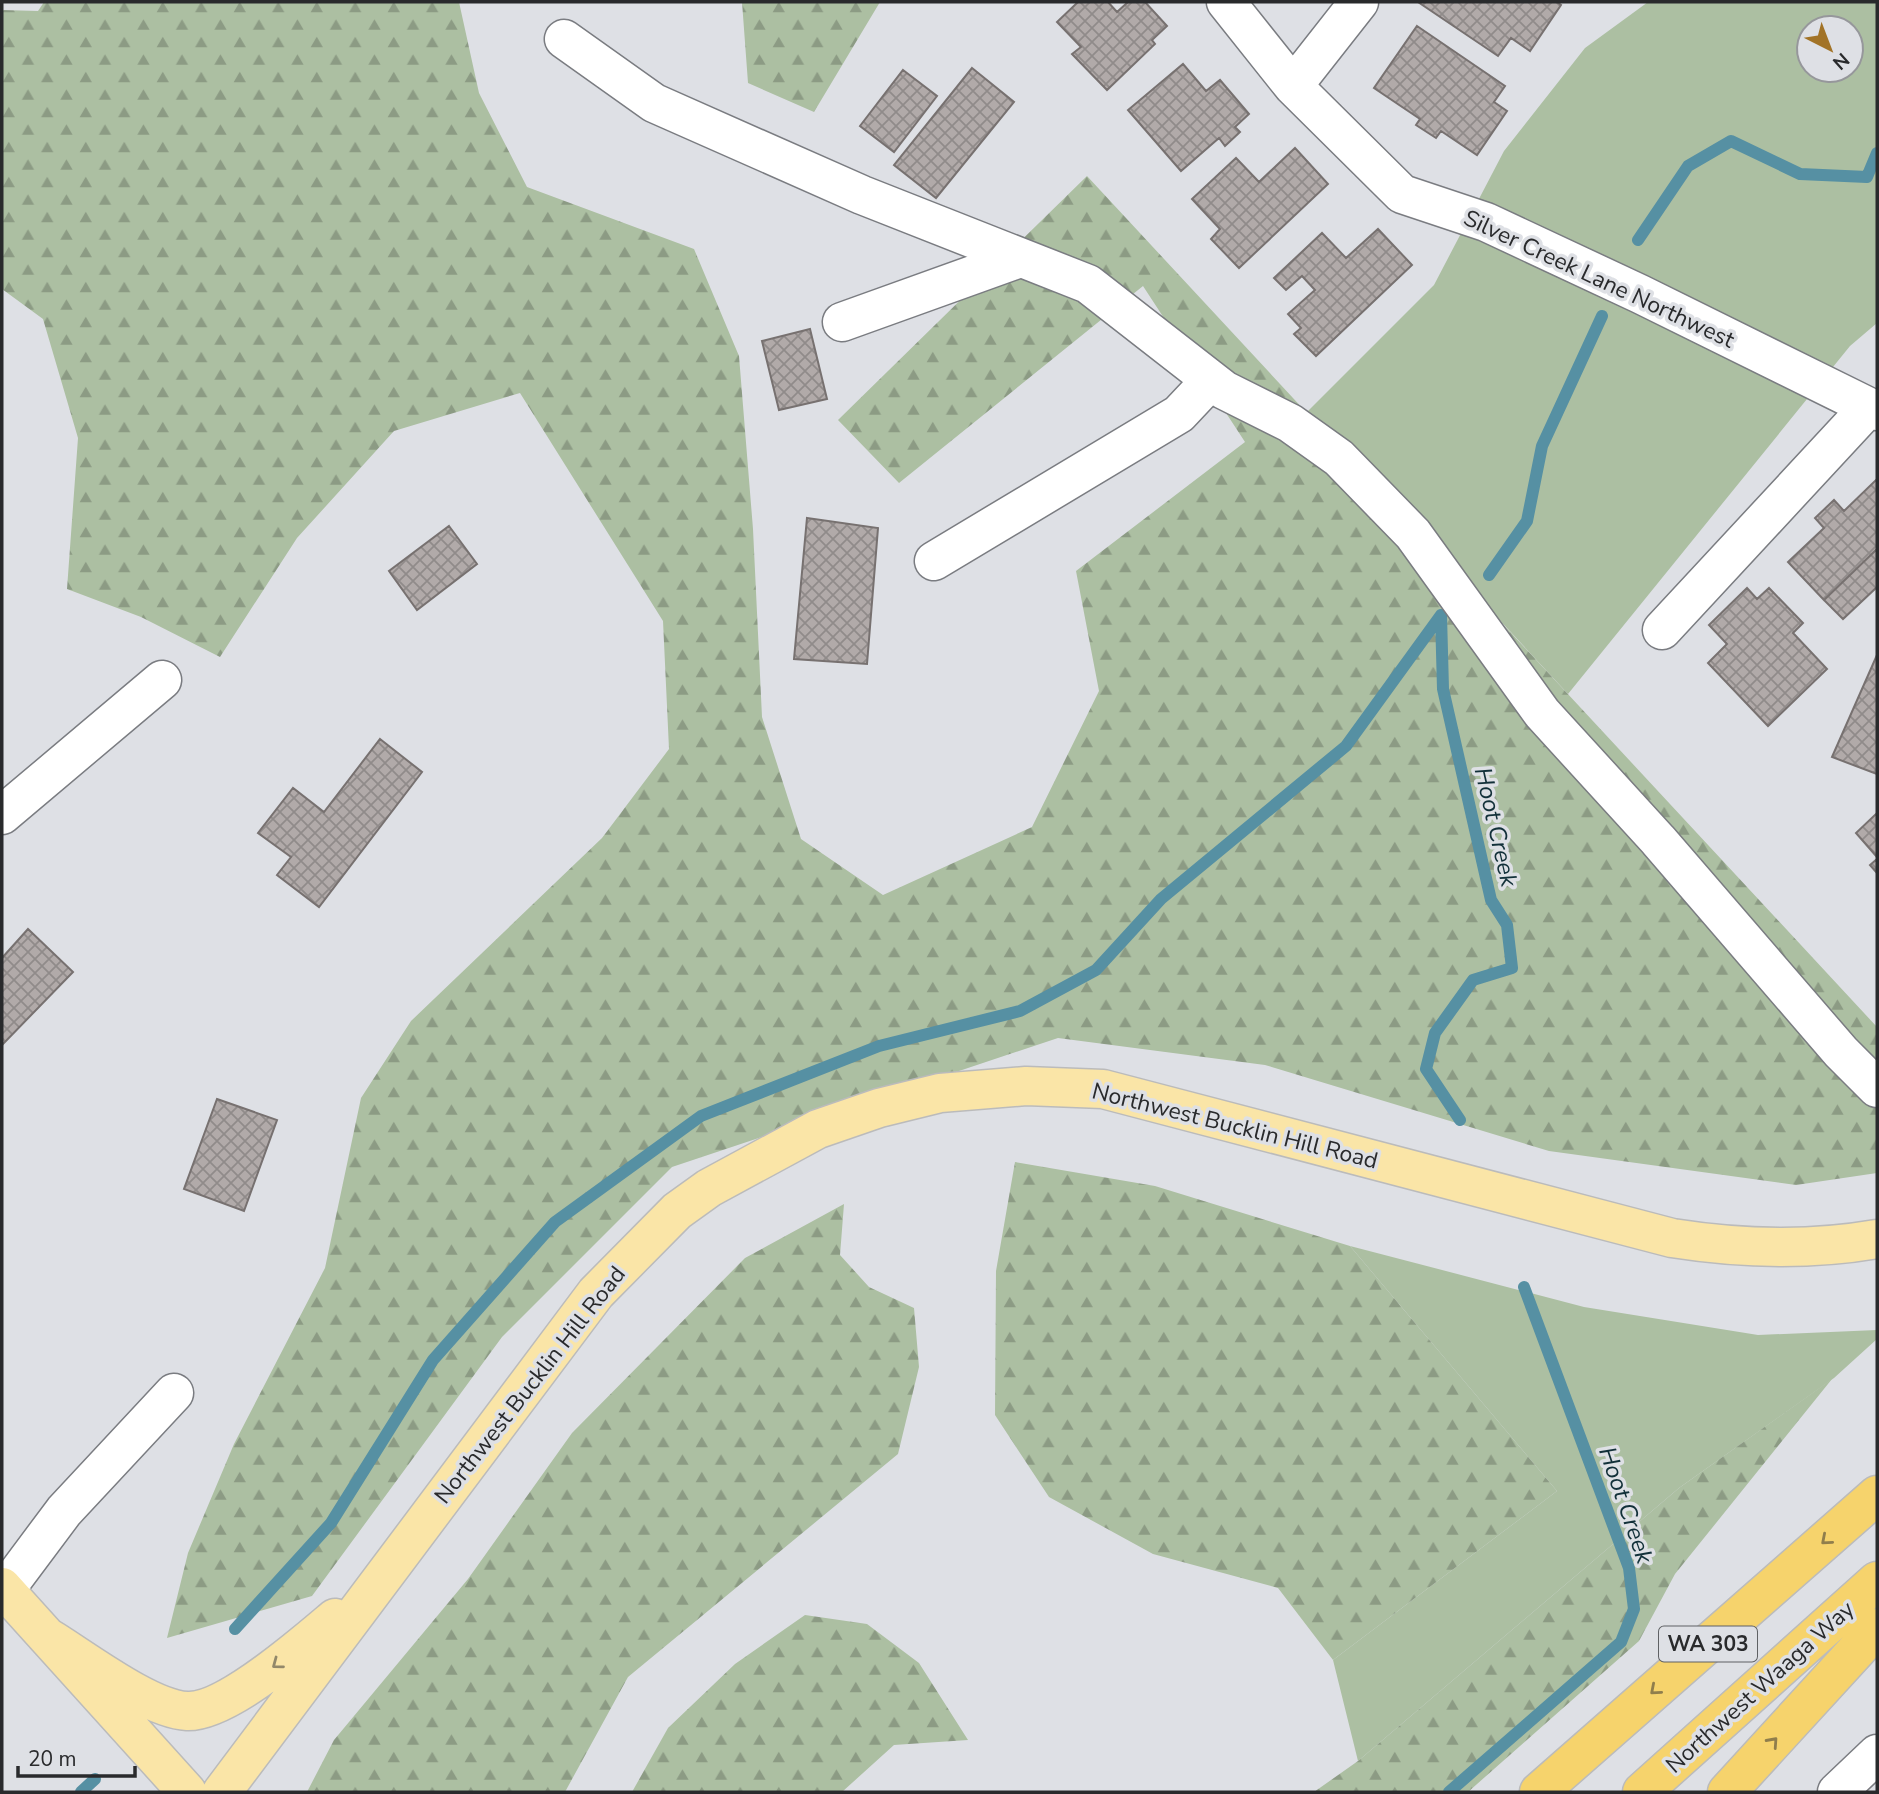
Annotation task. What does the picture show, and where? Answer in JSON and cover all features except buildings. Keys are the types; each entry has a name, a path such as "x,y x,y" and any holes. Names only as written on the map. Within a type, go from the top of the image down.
{"highway":[{"name":"WA 303","path":"1539,1792 1877,1495"},
{"name":"Northwest Waaga Way","path":"1642,1792 1877,1581"},
{"path":"1727,1792 1877,1628"}],"main road":[{"name":"Northwest Bucklin Hill Road","path":"222,1792 596,1293 677,1211 730,1175 818,1129 879,1108 940,1093 1026,1087 1103,1089 1672,1238 1730,1247 1786,1249 1877,1239"},
{"path":"46,1636 144,1697 171,1708 188,1711 203,1709 264,1674 386,1573"},
{"path":"3,1588 187,1792"}],"street":[{"name":"Silver Creek Lane Northwest","path":"1226,2 1293,86 1402,194 1498,228 1640,294 1873,410"},
{"path":"1293,86 1359,2"},
{"path":"564,39 654,103 862,195 1088,284 1224,390 1290,423 1339,458 1388,508 1441,572 1542,713 1658,840 1841,1052 1877,1088"},
{"path":"842,322 1020,258"},
{"path":"934,561 1179,414 1211,380"},
{"path":"1662,630 1873,410"},
{"path":"2,815 162,680"},
{"path":"3,1588 64,1511 174,1393"},
{"path":"1837,1792 1877,1754"}],"green space":[{"path":"44,2 459,2 479,93 527,187 694,249 739,356 753,529 762,717 801,839 883,895 1032,827 1099,691 1076,571 1245,442 1143,286 899,483 838,420 1087,176 1877,1027 1877,1173 1796,1185 1549,1151 1265,1065 1058,1038 672,1167 502,1337 312,1596 167,1638 188,1553 234,1444 325,1268 361,1098 411,1021 602,838 669,749 663,621 520,393 394,431 297,538 220,657 141,617 67,589 78,438 43,319 2,289 2,10 38,11"},
{"path":"742,2 880,2 814,112 748,83"},
{"path":"1648,2 1877,2 1877,323 1850,346 1568,694 1307,412 1434,285 1504,151 1585,48"},
{"path":"1015,1162 1155,1186 1350,1246 1557,1491 1333,1660 1278,1588 1153,1554 1049,1497 995,1415 996,1271"},
{"path":"844,1204 840,1255 869,1287 914,1308 919,1367 898,1454 628,1677 565,1792 307,1792 334,1740 468,1579 572,1433 745,1258"},
{"path":"1350,1246 1584,1307 1758,1335 1877,1330 1877,1339 1834,1378 1679,1488 1358,1761 1333,1660 1557,1491"},
{"path":"1832,1379 1675,1574 1639,1641 1468,1792 1314,1792 1358,1761 1679,1488"},
{"path":"805,1615 867,1624 919,1663 968,1740 894,1745 842,1792 632,1792 668,1728 735,1664"}],"waterway":[{"name":"Hoot Creek","path":"1638,240 1688,166 1731,141 1800,174 1867,177 1877,153"},
{"name":"Hoot Creek","path":"1489,575 1527,521 1542,446 1602,316"},
{"name":"Hoot Creek","path":"1441,615 1443,689 1491,900 1507,925 1512,968 1473,980 1435,1033 1426,1069 1460,1120"},
{"path":"235,1629 331,1523 433,1360 555,1222 701,1116 879,1046 1020,1011 1096,970 1161,899 1346,746 1441,615"},
{"name":"Hoot Creek","path":"1449,1792 1621,1642 1634,1609 1629,1568 1524,1287"},
{"path":"81,1792 95,1779"}]}
